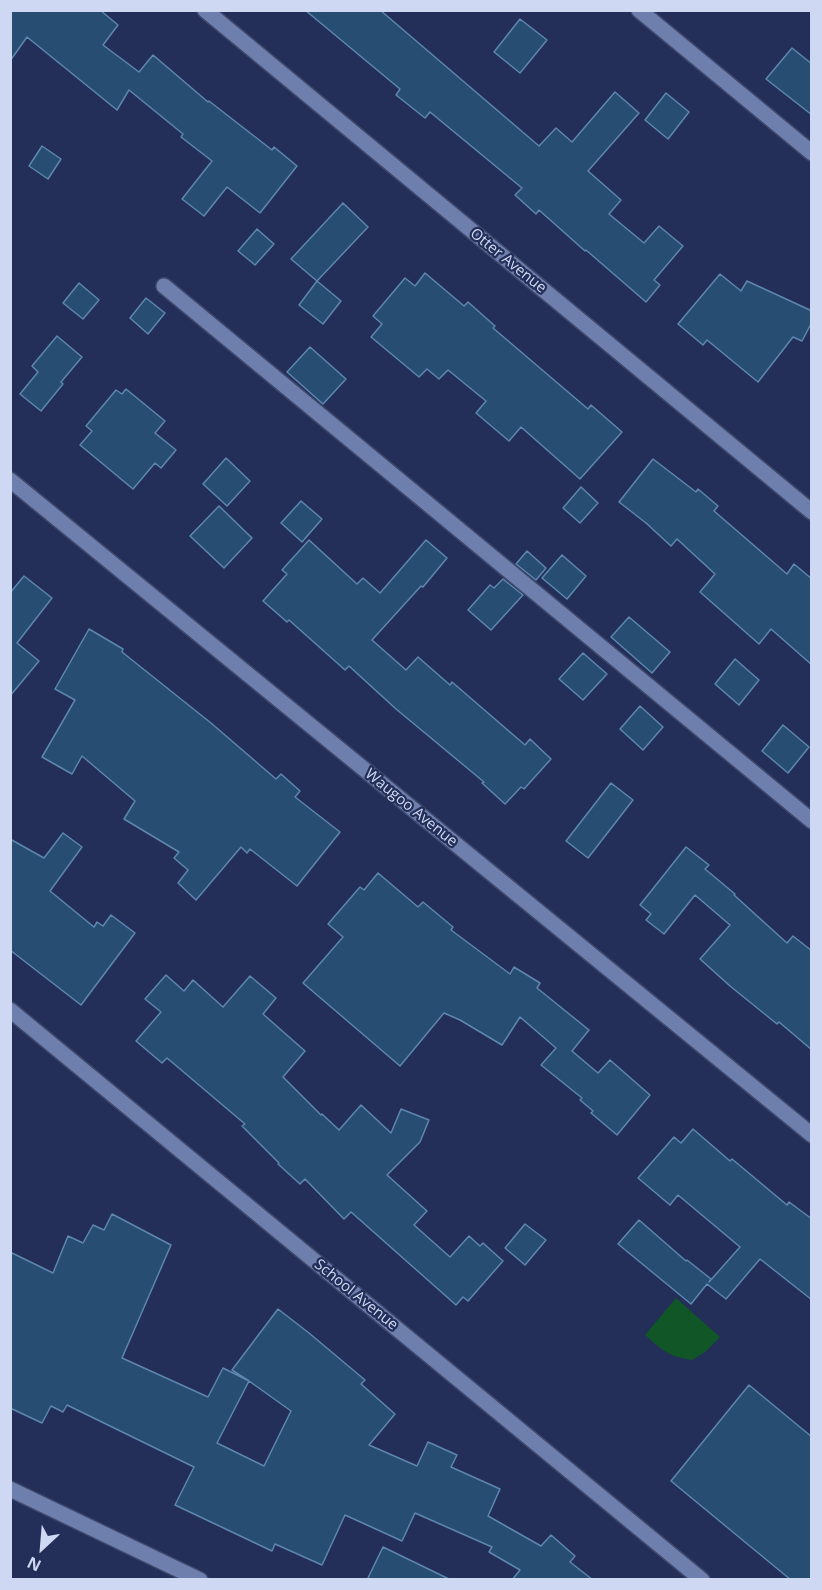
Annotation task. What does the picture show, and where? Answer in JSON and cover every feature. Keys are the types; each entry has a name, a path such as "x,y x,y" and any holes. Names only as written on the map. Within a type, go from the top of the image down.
{"street":[{"name":"Otter Avenue","path":"205,10 812,512"},
{"path":"639,10 812,153"},
{"path":"164,286 812,821"},
{"name":"Waugoo Avenue","path":"10,480 812,1135"},
{"name":"School Avenue","path":"10,1010 702,1580"},
{"path":"10,1488 200,1580"}],"green space":[{"path":"676,1298 720,1337 705,1352 692,1360 666,1352 645,1335"}],"building":[{"path":"10,10 100,10 118,25 103,45 139,72 153,55 208,102 272,150 274,147 297,166 260,213 227,187 204,216 182,199 212,161 181,137 183,134 129,90 117,110 27,37 10,61"},
{"path":"305,10 380,10 539,146 556,128 572,142 615,92 639,113 588,171 621,200 609,214 644,243 659,226 683,246 654,280 660,285 646,302 539,210 536,214 515,195 522,188 430,112 425,118 396,95 400,89"},
{"path":"520,19 547,40 520,73 494,52"},
{"path":"792,48 812,64 812,115 766,79"},
{"path":"666,93 689,112 668,139 645,120"},
{"path":"42,146 61,159 48,179 29,166"},
{"path":"343,203 368,227 317,281 291,259"},
{"path":"257,229 274,244 255,265 238,251"},
{"path":"425,273 464,306 468,302 495,326 493,328 588,409 591,405 622,432 580,479 521,427 509,441 476,413 486,401 448,370 439,379 427,369 419,377 371,337 382,324 373,316 405,278 415,286"},
{"path":"720,274 741,291 747,281 812,311 812,322 802,341 793,337 758,382 707,340 703,345 678,324"},
{"path":"317,281 341,301 323,324 299,305"},
{"path":"79,283 99,300 83,319 63,303"},
{"path":"146,298 165,313 148,334 130,318"},
{"path":"57,336 82,357 41,411 20,394 38,372 32,366"},
{"path":"310,347 346,379 323,404 287,372"},
{"path":"126,389 165,421 155,433 176,450 161,468 155,463 133,489 80,445 92,431 86,426 116,390 122,394"},
{"path":"226,458 250,481 227,506 203,484"},
{"path":"653,459 696,492 698,489 718,506 714,511 787,574 794,564 812,579 812,665 771,629 759,644 700,592 715,574 677,539 671,546 619,502"},
{"path":"581,487 598,503 580,523 563,508"},
{"path":"301,501 322,519 302,542 281,523"},
{"path":"219,506 252,538 224,568 190,536"},
{"path":"309,540 357,584 363,578 380,593 426,540 447,558 423,587 421,586 372,640 406,670 418,657 450,685 452,682 525,745 530,739 551,759 524,789 521,787 505,804 482,783 484,782 396,709 349,666 345,670 289,620 287,622 263,601 287,574 282,570"},
{"path":"527,551 546,568 536,580 516,564"},
{"path":"562,555 586,576 567,599 542,578"},
{"path":"24,576 52,598 17,643 39,661 10,696 10,593"},
{"path":"503,579 523,595 491,630 468,610 490,585 494,588"},
{"path":"629,617 670,652 652,673 611,637"},
{"path":"89,629 123,649 122,652 211,723 276,779 281,774 300,791 295,797 340,832 297,886 250,849 247,853 241,847 196,900 178,883 188,870 174,858 179,852 124,819 135,801 82,756 72,774 42,757 75,700 55,689"},
{"path":"583,653 607,674 583,700 559,679"},
{"path":"735,659 759,680 739,705 715,684"},
{"path":"640,706 663,727 643,750 620,729"},
{"path":"783,725 809,747 788,773 762,751"},
{"path":"611,783 633,800 588,858 566,841"},
{"path":"63,833 82,847 50,891 94,927 97,922 103,926 111,915 135,933 81,1005 10,950 10,839 44,858"},
{"path":"686,847 709,865 705,869 787,943 793,936 812,951 812,1050 730,986 700,959 730,925 695,895 664,934 646,920 651,914 640,905"},
{"path":"378,873 418,907 423,902 453,927 451,930 510,974 514,967 540,983 537,988 589,1030 572,1051 598,1073 610,1060 650,1095 617,1135 591,1113 593,1111 580,1100 582,1098 541,1065 556,1048 520,1017 502,1045 444,1013 400,1066 303,983 343,937 328,924 360,887 364,890"},
{"path":"166,975 184,991 193,980 223,1007 250,976 276,998 263,1014 305,1051 283,1077 339,1130 361,1105 391,1133 401,1109 429,1120 420,1142 387,1175 427,1211 414,1225 450,1257 469,1236 480,1246 483,1243 503,1261 468,1301 463,1297 456,1305 351,1212 344,1219 305,1179 300,1184 278,1164 242,1126 245,1124 167,1058 162,1063 136,1041 161,1012 145,999"},
{"path":"693,1129 787,1205 789,1202 812,1219 812,1300 760,1259 726,1299 707,1284 691,1304 618,1244 639,1220 686,1261 711,1279 709,1282 740,1247 678,1195 670,1205 638,1178 674,1137 681,1143"},
{"path":"112,1214 171,1245 122,1358 208,1397 223,1368 249,1381 232,1370 278,1309 365,1380 361,1384 395,1414 369,1445 417,1466 428,1442 457,1455 451,1467 500,1489 488,1516 541,1546 551,1535 575,1556 570,1562 593,1580 512,1580 520,1570 489,1552 492,1547 415,1513 402,1541 345,1515 322,1565 275,1544 272,1551 175,1505 194,1467 67,1405 63,1412 51,1406 42,1423 10,1408 10,1252 53,1273 68,1236 83,1243 93,1225 104,1230","holes":["249,1381 291,1411 264,1466 217,1443"]},
{"path":"525,1224 546,1240 525,1265 505,1248"},
{"path":"749,1385 812,1437 812,1580 791,1580 671,1481"},
{"path":"383,1547 451,1580 367,1580"}]}
